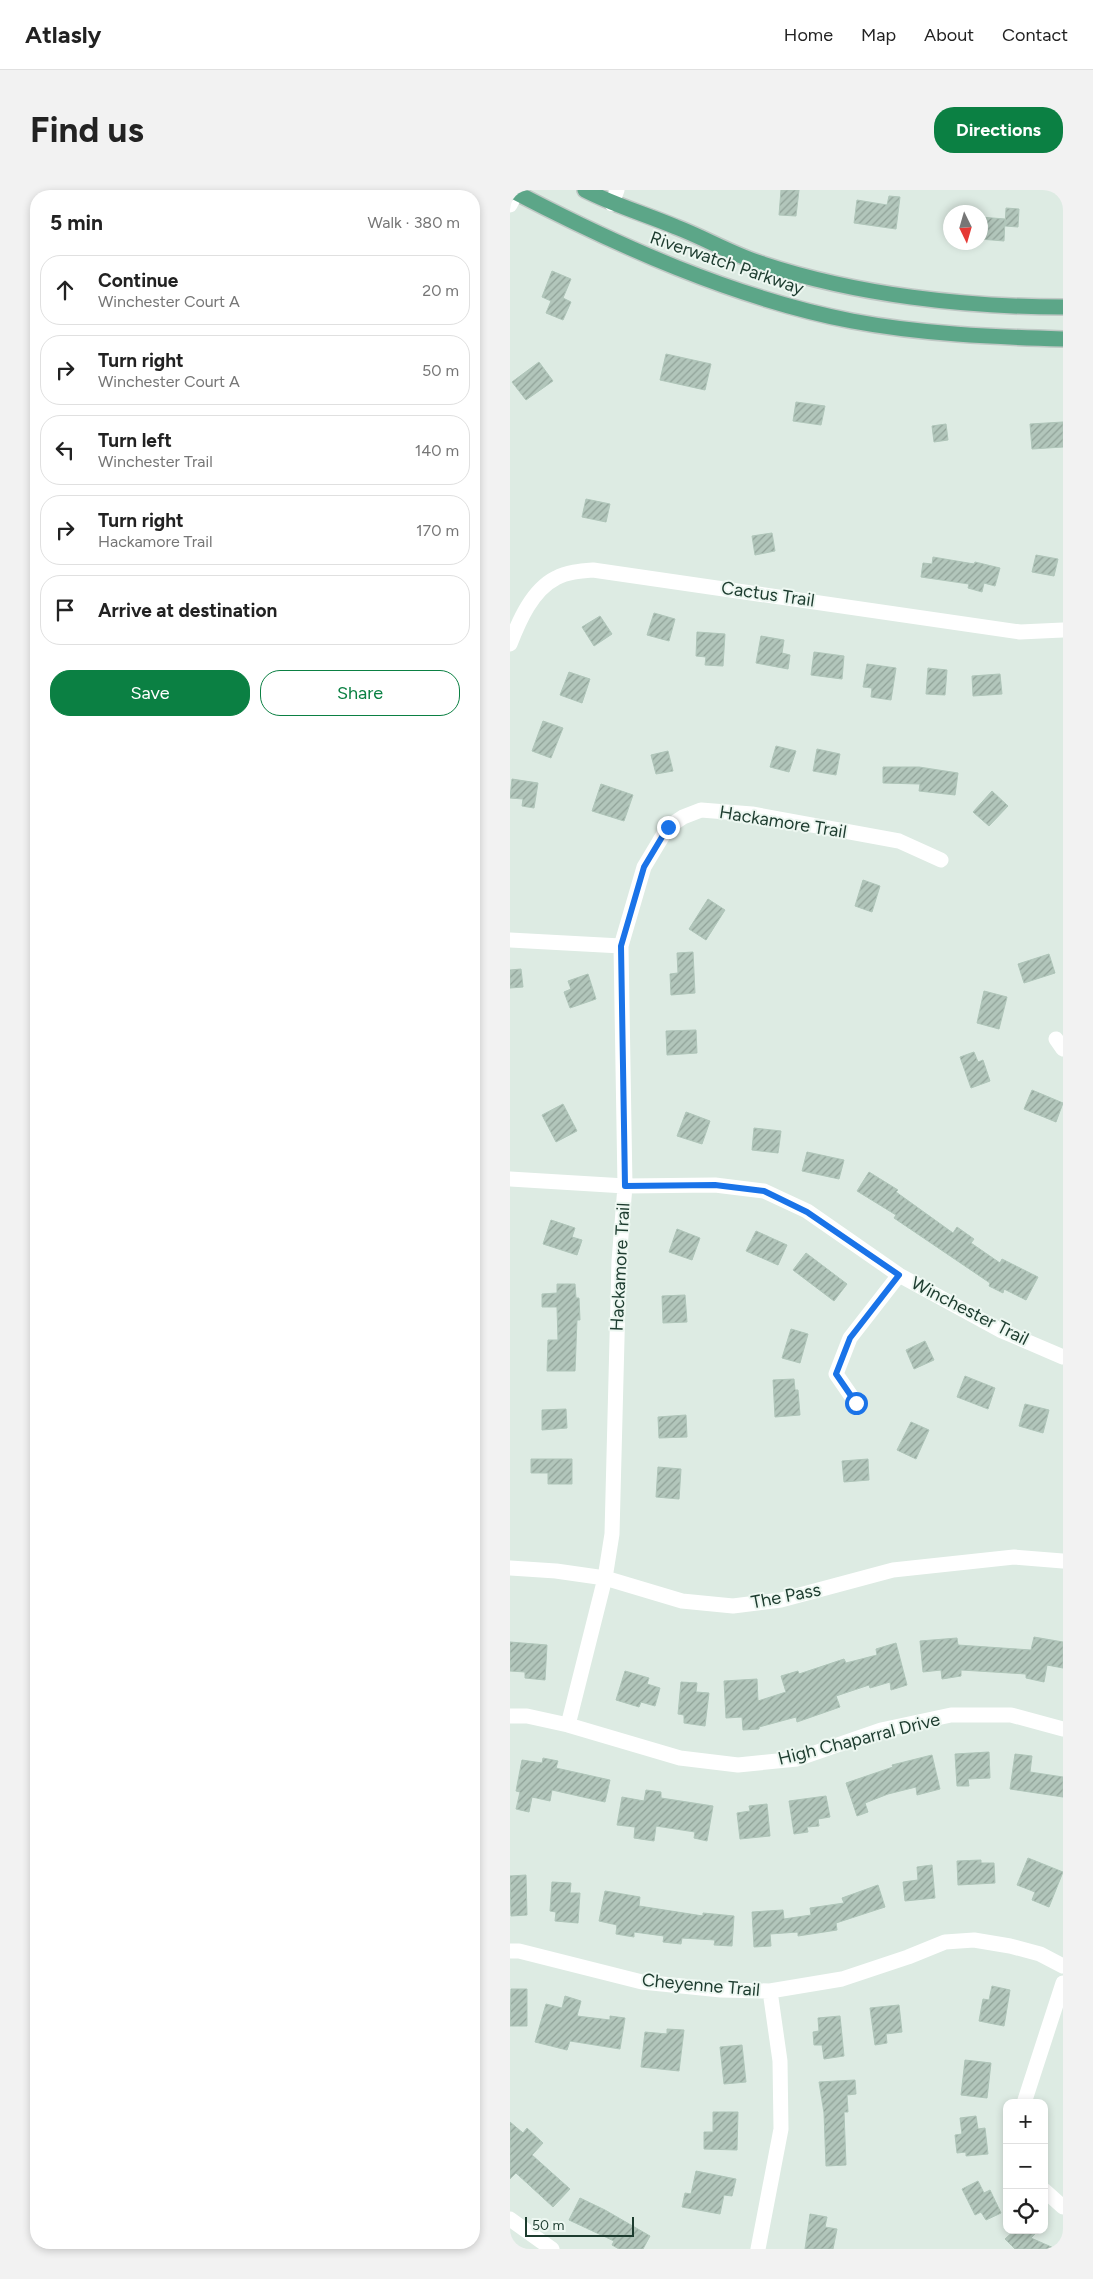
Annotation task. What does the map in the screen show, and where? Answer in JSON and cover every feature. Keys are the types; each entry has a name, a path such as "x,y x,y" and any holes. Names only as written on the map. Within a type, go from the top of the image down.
{"main road":[{"name":"Riverwatch Parkway","path":"585,190 615,197 762,264 846,285 898,295 961,302 1063,308"},
{"name":"Riverwatch Parkway","path":"512,196 648,256 763,299 808,311 853,321 947,334 1063,339"}],"street":[{"name":"Cactus Trail","path":"510,644 532,600 554,579 572,572 593,570 1020,632 1063,630"},
{"name":"Hackamore Trail","path":"568,1725 605,1578 612,1534 619,1261 625,1186 621,946 644,867 668,827 683,817 702,810 752,814 899,841 941,860"},
{"path":"510,940 621,946"},
{"name":"Winchester Trail","path":"510,1179 625,1186 715,1185 764,1191 807,1212 899,1275 1000,1330 1063,1357"},
{"path":"856,1403 836,1374 850,1338 899,1275"},
{"name":"The Pass","path":"510,1568 556,1571 605,1578 682,1600 733,1606 781,1600 893,1570 1014,1557 1063,1561"},
{"name":"High Chaparral Drive","path":"510,1716 527,1716 568,1725 680,1758 738,1765 797,1759 881,1730 951,1715 1010,1715 1063,1729"},
{"name":"Cheyenne Trail","path":"510,1951 519,1951 574,1963 642,1982 721,1990 770,1991 842,1979 908,1957 944,1942 974,1940 1010,1946 1040,1954 1063,1966"},
{"path":"1025,2099 1063,1982"},
{"path":"758,2249 781,2129 780,2061 770,1991"},
{"path":"1048,2194 1063,2207"},
{"path":"510,2219 552,2249"}],"building":[{"path":"781,190 799,190 796,216 779,215"},
{"path":"889,196 900,197 896,229 854,223 857,200 887,205"},
{"path":"1006,208 1019,209 1018,227 1005,226"},
{"path":"988,218 1005,219 1004,241 988,240"},
{"path":"552,271 571,279 563,298 571,302 563,320 546,313 551,301 542,297"},
{"path":"666,354 711,364 705,390 660,380"},
{"path":"539,362 553,381 526,400 512,382"},
{"path":"796,402 825,406 821,425 793,421"},
{"path":"1063,422 1063,447 1032,449 1030,424"},
{"path":"946,424 948,440 934,442 932,426"},
{"path":"586,499 610,504 606,522 582,517"},
{"path":"772,533 775,551 755,555 752,536"},
{"path":"1036,555 1058,559 1054,576 1032,572"},
{"path":"933,557 974,564 975,562 1000,568 995,586 984,583 982,592 968,588 969,584 921,577 923,563 932,564"},
{"path":"654,613 675,619 669,641 647,635"},
{"path":"600,616 612,634 594,646 582,627"},
{"path":"697,632 725,634 723,666 705,665 706,657 696,656"},
{"path":"761,636 784,640 782,653 790,655 788,669 756,663"},
{"path":"814,652 844,656 842,679 811,675"},
{"path":"867,664 896,668 891,700 871,697 872,688 863,687"},
{"path":"928,668 947,670 945,695 926,694"},
{"path":"569,672 590,679 582,703 560,695"},
{"path":"1000,674 1002,694 973,696 972,676"},
{"path":"543,721 563,728 551,758 532,751"},
{"path":"776,746 796,751 789,772 770,767"},
{"path":"817,749 840,754 836,775 813,771"},
{"path":"668,751 673,771 656,774 651,755"},
{"path":"883,767 919,767 958,773 955,795 919,791 920,784 883,783"},
{"path":"512,779 538,783 534,808 522,806 523,799 510,798"},
{"path":"601,784 633,795 624,821 592,811"},
{"path":"992,791 1008,806 989,826 973,812"},
{"path":"863,880 880,886 872,912 855,906"},
{"path":"708,899 725,910 706,940 689,929"},
{"path":"693,952 695,993 671,995 670,974 678,973 677,953"},
{"path":"1049,954 1055,973 1024,983 1018,964"},
{"path":"521,969 523,987 510,988 510,970"},
{"path":"588,974 596,999 570,1008 564,992 571,989 568,981"},
{"path":"984,991 1007,997 999,1029 977,1023"},
{"path":"696,1030 697,1053 667,1055 666,1031"},
{"path":"974,1052 978,1062 983,1060 990,1081 971,1088 960,1057"},
{"path":"1032,1090 1063,1103 1056,1122 1024,1109"},
{"path":"563,1104 577,1131 556,1142 542,1115"},
{"path":"686,1112 710,1121 702,1144 677,1136"},
{"path":"754,1128 781,1131 778,1153 752,1150"},
{"path":"807,1152 844,1160 839,1179 802,1171"},
{"path":"869,1172 898,1190 896,1192 953,1233 957,1227 974,1239 971,1243 1000,1263 1002,1259 1038,1277 1026,1300 1004,1289 1003,1293 989,1286 990,1283 894,1218 896,1215 857,1191"},
{"path":"551,1220 575,1228 572,1237 582,1240 577,1255 543,1244"},
{"path":"677,1229 700,1238 692,1260 669,1252"},
{"path":"756,1231 787,1245 778,1265 746,1251"},
{"path":"806,1253 847,1284 834,1301 793,1270"},
{"path":"557,1284 575,1284 576,1298 579,1298 580,1320 577,1320 575,1371 547,1371 548,1340 558,1340 557,1307 542,1307 542,1294 557,1293"},
{"path":"685,1295 687,1322 663,1323 662,1296"},
{"path":"791,1329 808,1334 800,1363 782,1358"},
{"path":"925,1341 934,1360 914,1369 906,1350"},
{"path":"965,1376 995,1388 988,1409 957,1397"},
{"path":"794,1379 795,1390 798,1390 800,1415 775,1417 773,1380"},
{"path":"1025,1404 1049,1410 1043,1433 1019,1426"},
{"path":"566,1409 567,1428 542,1430 542,1410"},
{"path":"686,1415 687,1437 659,1438 658,1417"},
{"path":"911,1422 929,1430 916,1459 897,1450"},
{"path":"531,1459 572,1459 572,1484 548,1484 548,1473 531,1473"},
{"path":"868,1459 869,1480 844,1482 842,1461"},
{"path":"658,1467 681,1469 679,1499 656,1497"},
{"path":"1034,1637 1063,1642 1063,1668 1047,1665 1044,1682 1026,1678 1026,1674 961,1670 961,1676 942,1679 941,1670 923,1672 920,1641 957,1638 958,1645 1031,1650"},
{"path":"510,1642 547,1645 545,1680 525,1678 525,1672 510,1671"},
{"path":"896,1643 907,1685 891,1690 890,1682 870,1688 869,1685 836,1696 840,1707 797,1722 796,1717 759,1727 759,1729 743,1730 742,1717 726,1718 724,1681 757,1679 758,1701 786,1692 781,1676 798,1671 799,1674 844,1659 846,1663 877,1655 876,1649"},
{"path":"625,1671 649,1678 647,1684 660,1688 655,1706 641,1702 639,1707 616,1700"},
{"path":"681,1682 697,1683 696,1692 709,1693 705,1726 684,1723 684,1715 678,1714"},
{"path":"989,1752 990,1778 968,1779 969,1786 957,1786 955,1754"},
{"path":"1015,1754 1032,1756 1030,1772 1063,1777 1063,1797 1010,1789"},
{"path":"932,1755 940,1789 917,1795 916,1787 888,1794 865,1803 868,1812 857,1816 846,1783 893,1767 892,1765"},
{"path":"543,1758 558,1761 556,1768 610,1780 605,1802 552,1790 550,1801 532,1797 529,1812 516,1809 520,1792 516,1791 522,1760 542,1763"},
{"path":"646,1790 661,1792 661,1798 713,1806 707,1841 694,1838 695,1832 656,1826 654,1841 634,1838 635,1827 617,1825 622,1797 644,1801"},
{"path":"826,1796 830,1817 818,1819 819,1826 807,1827 808,1832 794,1834 789,1801"},
{"path":"767,1804 770,1836 740,1839 737,1813 750,1811 749,1806"},
{"path":"1028,1858 1063,1872 1049,1907 1032,1900 1035,1892 1017,1885"},
{"path":"981,1860 981,1863 994,1863 995,1883 958,1885 957,1861"},
{"path":"932,1865 935,1898 905,1901 903,1882 918,1880 917,1867"},
{"path":"526,1875 527,1915 511,1916 510,1876"},
{"path":"552,1882 571,1883 570,1893 580,1893 578,1923 555,1921 556,1912 550,1911"},
{"path":"878,1885 885,1907 836,1923 837,1930 798,1936 798,1932 770,1934 771,1946 754,1947 752,1912 783,1910 784,1919 811,1915 810,1908 844,1903 842,1898"},
{"path":"605,1891 640,1897 639,1906 703,1916 703,1913 734,1916 732,1946 714,1945 715,1940 682,1938 681,1944 663,1942 664,1936 634,1932 634,1937 616,1934 617,1925 599,1921"},
{"path":"992,1986 1010,1990 1004,2026 979,2021 983,1999 989,2000"},
{"path":"511,1989 527,1989 527,2026 510,2026"},
{"path":"565,1996 581,2001 577,2016 610,2020 610,2016 625,2018 620,2049 570,2041 567,2050 535,2042 546,2004 562,2008"},
{"path":"899,2005 902,2032 886,2034 887,2043 875,2045 870,2008"},
{"path":"840,2016 844,2056 824,2059 822,2045 814,2045 813,2032 819,2031 818,2018"},
{"path":"667,2029 684,2030 679,2071 641,2067 645,2032 667,2034"},
{"path":"742,2045 746,2082 724,2084 720,2047"},
{"path":"965,2060 991,2063 987,2098 961,2095"},
{"path":"855,2080 856,2094 847,2095 848,2112 844,2112 846,2165 826,2166 824,2113 819,2082"},
{"path":"713,2112 738,2112 737,2150 704,2149 704,2132 713,2132"},
{"path":"976,2116 978,2129 985,2128 988,2154 966,2156 966,2152 957,2153 955,2135 962,2134 960,2118"},
{"path":"510,2122 523,2133 527,2128 543,2143 532,2155 570,2189 553,2207 516,2173 510,2179"},
{"path":"696,2171 736,2179 732,2196 724,2195 720,2214 682,2207 685,2193 691,2194"},
{"path":"978,2181 984,2193 990,2190 1001,2213 986,2220 981,2212 975,2215 962,2189"},
{"path":"580,2198 650,2236 643,2249 619,2249 612,2245 614,2241 569,2220"},
{"path":"810,2214 827,2217 825,2227 837,2229 833,2249 805,2249"},
{"path":"1011,2234 1035,2234 1031,2238 1056,2249 1015,2249 1005,2239"}],"route":[{"path":"668,827 644,867 621,946 625,1186 715,1185 764,1191 807,1212 899,1275 850,1338 836,1374 856,1403"}]}
